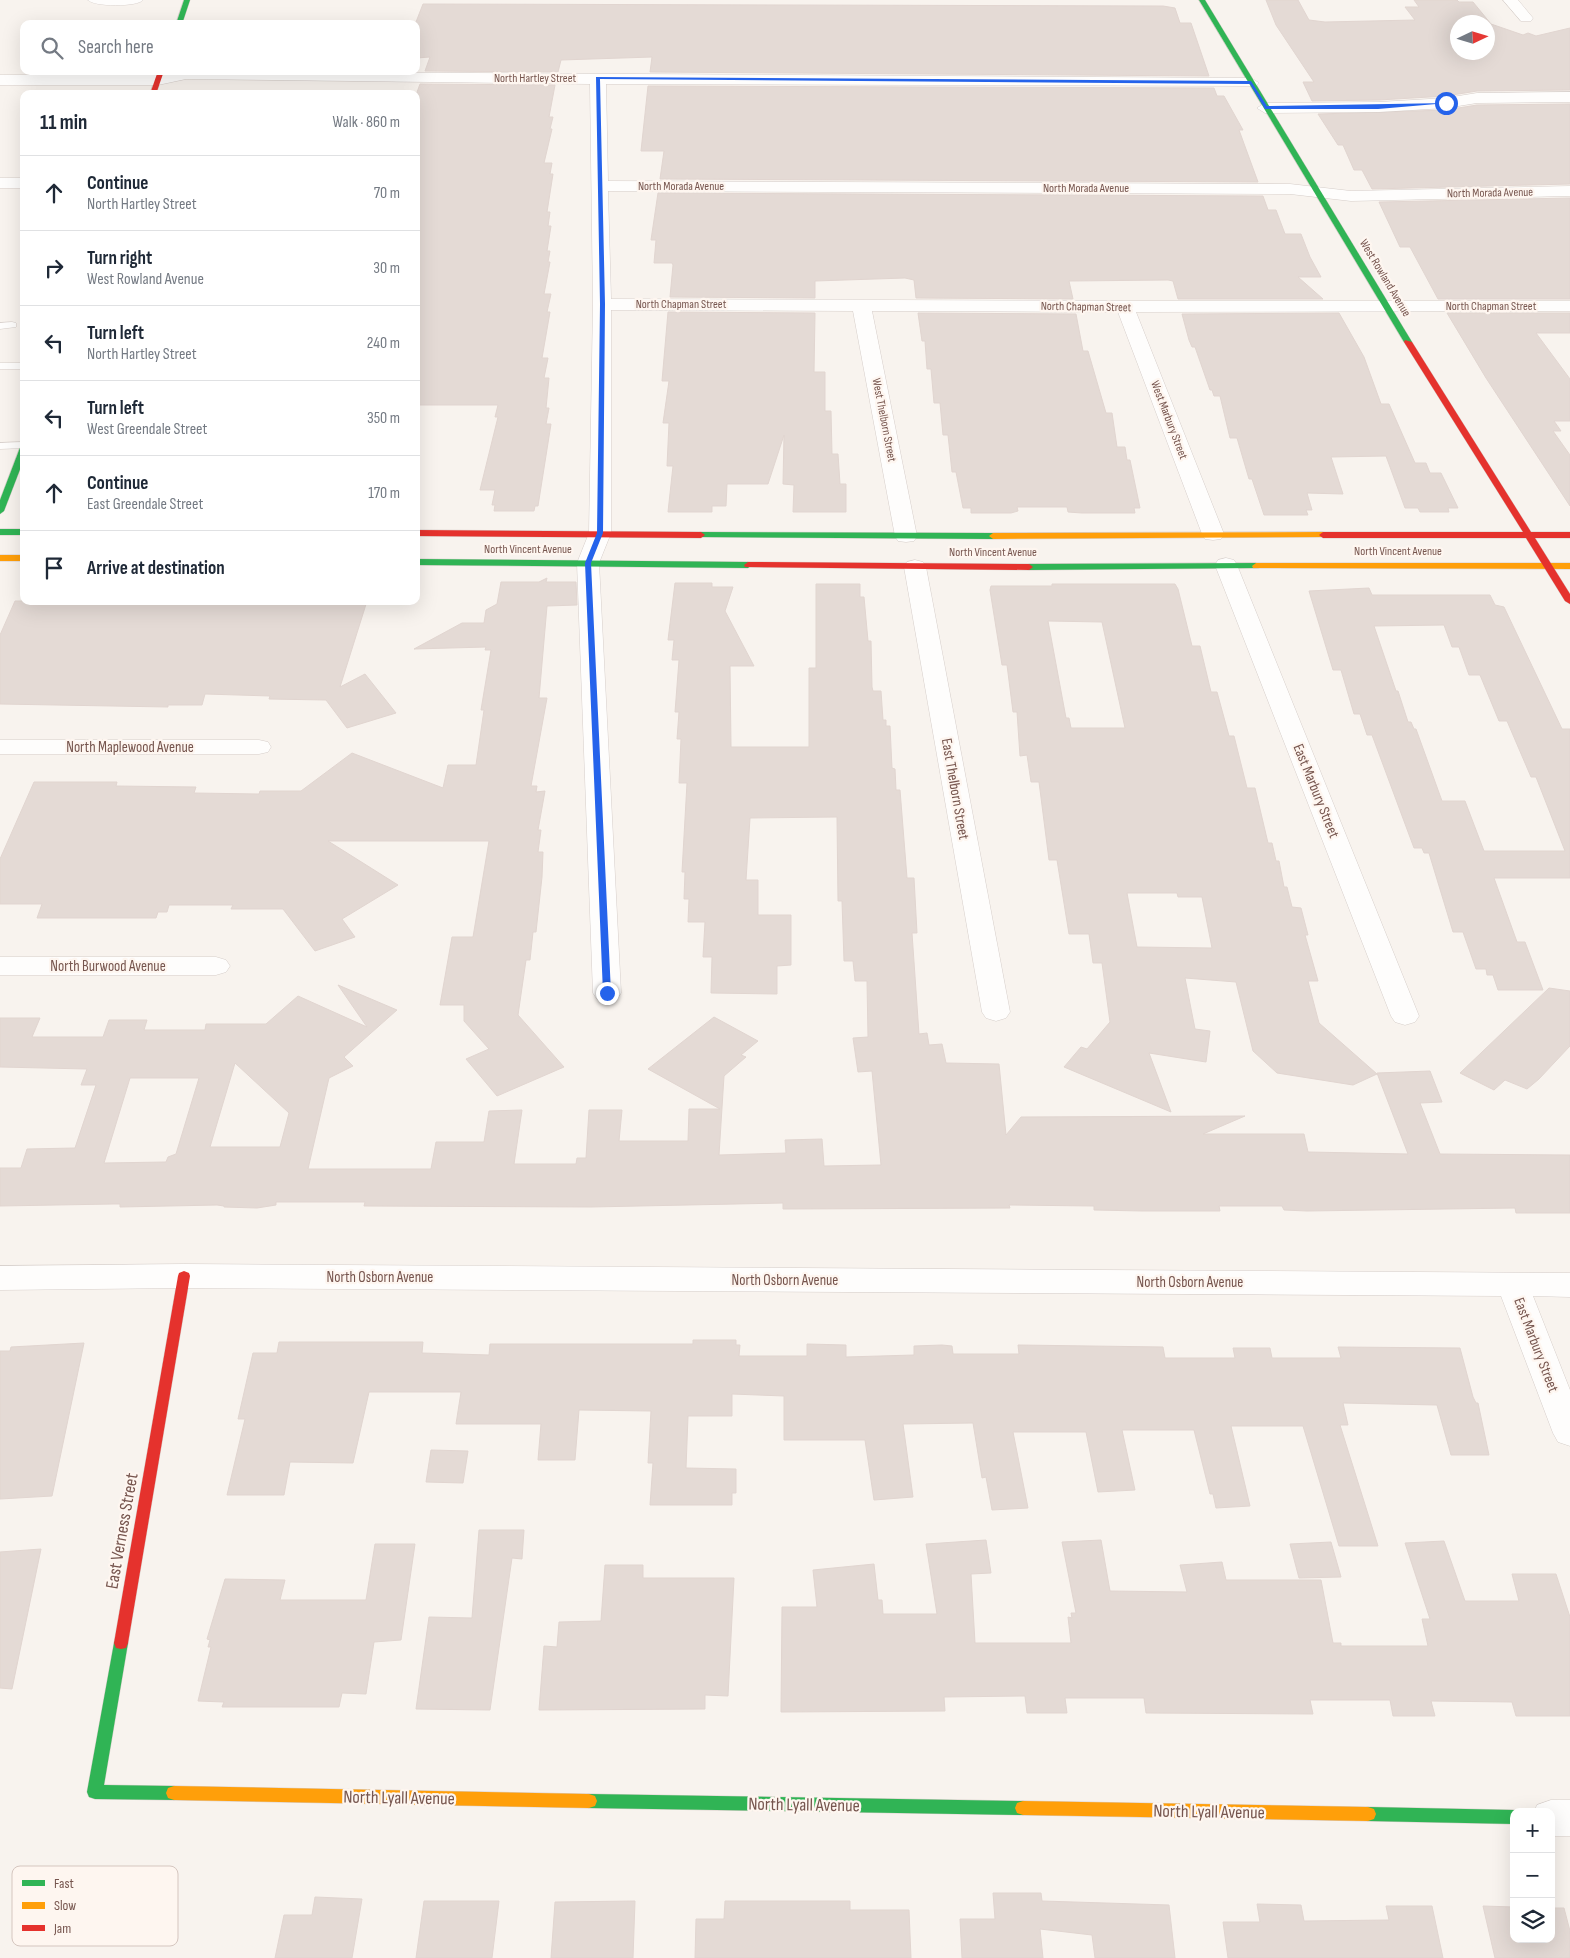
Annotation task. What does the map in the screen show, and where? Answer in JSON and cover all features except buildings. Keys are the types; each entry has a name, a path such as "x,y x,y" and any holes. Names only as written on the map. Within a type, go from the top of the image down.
{"street":[{"path":"95,0 136,0"},
{"path":"180,20 187,0"},
{"name":"West Rowland Avenue","path":"1202,0 1385,306 1550,566 1570,601"},
{"path":"1510,0 1526,18"},
{"name":"North Hartley Street","path":"0,80 157,82 182,75"},
{"name":"North Hartley Street","path":"232,75 372,78 1251,83"},
{"path":"370,90 372,78"},
{"path":"598,78 602,304 600,533 588,563 607,993"},
{"path":"1265,108 1378,107 1496,97 1570,97"},
{"path":"0,183 20,183"},
{"name":"North Morada Avenue","path":"601,186 1290,189 1351,196 1570,191"},
{"name":"North Chapman Street","path":"602,304 1125,307 1570,306"},
{"name":"West Thelborn Street","path":"861,304 906,536"},
{"name":"West Marbury Street","path":"1125,307 1213,534"},
{"path":"0,511 20,457"},
{"path":"0,532 20,532"},
{"name":"North Vincent Avenue","path":"420,532 906,536 1213,534 1570,535"},
{"path":"0,558 20,558"},
{"name":"North Vincent Avenue","path":"420,562 915,567 1226,565 1570,566"},
{"name":"East Marbury Street","path":"1226,565 1405,1016"},
{"name":"East Thelborn Street","path":"915,567 996,1012"},
{"name":"North Maplewood Avenue","path":"0,747 259,747"},
{"name":"North Burwood Avenue","path":"0,966 216,966"},
{"name":"North Osborn Avenue","path":"0,1278 184,1276 1570,1285"},
{"name":"East Verness Street","path":"94,1792 184,1276"},
{"name":"East Marbury Street","path":"1512,1284 1570,1433"},
{"name":"North Lyall Avenue","path":"94,1792 1510,1817"},
{"path":"1555,1818 1570,1818"}],"lane":[{"path":"0,326 12,325"},
{"path":"0,366 20,366"},
{"path":"0,446 20,446"}],"traffic: fast":[{"path":"180,20 187,0"},
{"path":"1202,0 1408,342"},
{"path":"0,511 20,458"},
{"path":"0,532 20,532"},
{"path":"701,535 993,536"},
{"path":"420,562 748,565"},
{"path":"1029,567 1256,566"},
{"path":"121,1643 95,1792 174,1793"},
{"path":"589,1801 1023,1808"},
{"path":"1368,1814 1510,1817"}],"traffic: slow":[{"path":"993,536 1323,535"},
{"path":"0,558 20,558"},
{"path":"1256,566 1570,566"},
{"path":"174,1793 589,1801"},
{"path":"1023,1808 1368,1814"}],"traffic: jam":[{"path":"154,90 160,75"},
{"path":"1408,342 1570,601"},
{"path":"420,533 701,535"},
{"path":"1323,535 1570,535"},
{"path":"748,565 1029,567"},
{"path":"121,1643 184,1276"}],"route":[{"path":"607,993 588,563 600,533 602,304 598,78 1251,83 1265,108 1419,106 1446,103"}]}
